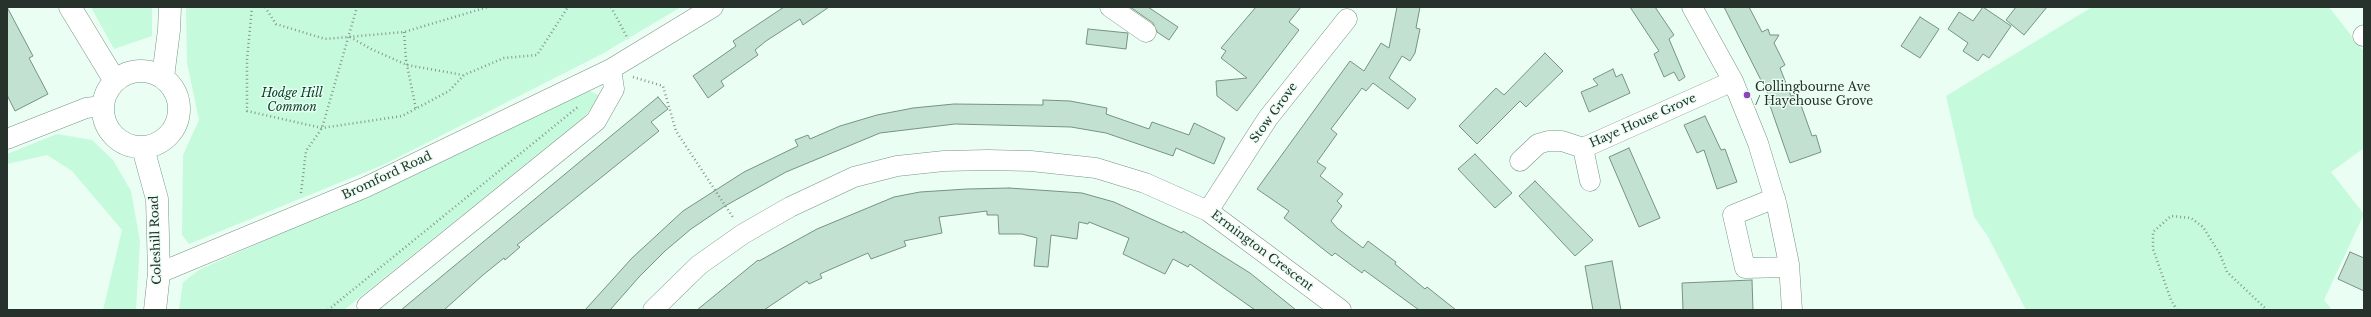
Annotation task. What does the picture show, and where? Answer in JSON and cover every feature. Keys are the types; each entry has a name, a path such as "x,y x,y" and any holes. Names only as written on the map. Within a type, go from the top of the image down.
{"main road":[{"path":"70,7 114,81"},
{"path":"162,77 170,30 170,7"},
{"path":"138,71 151,72 162,77 171,86 177,96 179,108 178,120 173,131 165,140 155,146 143,148 130,147 113,136 103,119 102,106 104,97 114,81 125,74 138,71"},
{"name":"Coleshill Road","path":"143,148 156,199 159,273 155,310"}],"street":[{"name":"Bromford Road","path":"159,273 366,187 611,69 713,7"},
{"path":"1110,7 1146,32"},
{"path":"1692,7 1733,81 1758,143 1774,198 1789,267 1792,310"},
{"name":"Stow Grove","path":"1208,211 1268,118 1347,19"},
{"path":"367,306 596,121 614,89 611,69"},
{"name":"Haye House Grove","path":"1590,181 1583,148 1733,81"},
{"path":"7,139 86,108 102,106"},
{"path":"1520,161 1538,144 1548,141 1562,141 1583,148"},
{"name":"Ermington Crescent","path":"652,310 698,265 743,234 790,207 854,177 898,166 944,161 1031,160 1096,168 1145,183 1208,211 1341,310"},
{"path":"1774,198 1733,214 1745,268 1789,267"}],"path":[{"path":"252,7 247,60 247,111 322,128 402,116 449,91 464,75 504,58 537,55 568,7"},
{"path":"266,7 276,24 325,39 404,32 488,7"},
{"path":"298,216 306,151 322,128 357,7"},
{"path":"612,7 635,54"},
{"path":"404,32 407,65 416,109"},
{"path":"349,37 371,49 407,65 464,75"},
{"path":"2177,310 2170,300 2153,249 2153,232 2171,216 2191,218 2203,227 2220,254 2226,272 2268,310"}],"green space":[{"path":"91,7 152,7 152,36 114,49"},
{"name":"Hodge Hill Common","path":"186,7 681,7 602,54 383,165 189,244 182,235 183,155 199,120 187,63"},
{"path":"2092,7 2329,7 2364,52 2364,148 2331,172 2364,214 2324,300 2332,310 2026,310 1987,235 1974,217 1946,96"},
{"path":"585,89 601,96 584,117 344,310 179,310 183,282 199,270 389,185"},
{"path":"57,134 92,140 113,160 131,191 140,241 136,310 103,310 122,230 72,171 47,155 7,164 7,154"}],"building":[{"path":"7,7 33,56 29,58 48,94 15,111 7,95"},
{"path":"784,7 829,7 803,25 800,19 766,41 755,50 758,55 721,81 724,86 708,98 693,76 736,46 733,41"},
{"path":"1130,7 1148,7 1178,27 1169,40 1157,32 1153,23"},
{"path":"1256,7 1301,7 1289,22 1299,30 1237,111 1217,96 1216,81 1247,78 1221,58 1226,51 1221,48"},
{"path":"1397,7 1420,7 1416,28 1420,29 1415,53 1410,61 1402,56 1389,78 1416,99 1408,109 1373,83 1366,91 1362,88 1331,129 1337,134 1317,162 1326,168 1320,176 1343,194 1337,201 1342,206 1331,221 1337,228 1363,248 1368,241 1396,262 1395,264 1425,289 1427,287 1456,310 1419,310 1364,270 1362,273 1335,253 1332,256 1284,218 1289,211 1257,189 1350,61 1364,71 1381,43 1389,48"},
{"path":"1630,7 1655,7 1674,35 1669,39 1685,77 1679,81 1674,72 1664,77 1654,54 1659,51"},
{"path":"1724,7 1749,7 1762,32 1768,29 1770,35 1779,35 1774,43 1785,65 1780,68 1791,96 1797,94 1812,136 1816,135 1821,152 1790,163 1767,97 1769,96"},
{"path":"1983,7 2011,26 1989,58 1983,54 1978,61 1963,51 1968,43 1948,29 1959,12 1973,21"},
{"path":"2016,7 2047,7 2024,35 2006,20"},
{"path":"1920,17 1939,29 1920,58 1901,46"},
{"path":"1088,29 1128,33 1126,49 1086,44"},
{"path":"1545,53 1563,71 1526,107 1520,101 1477,144 1459,126 1496,88 1504,95"},
{"path":"1613,69 1616,77 1622,74 1630,93 1589,112 1581,92 1598,85 1593,79"},
{"path":"658,97 668,109 651,122 659,131 517,245 520,247 505,260 504,258 483,275 444,310 401,310"},
{"path":"1043,100 1070,101 1107,108 1106,114 1149,129 1152,122 1189,135 1194,123 1225,138 1214,164 1176,148 1173,156 1106,133 1071,127 955,124 880,133 786,172 725,206 691,229 665,251 639,277 610,310 585,310 632,258 683,211 744,172 798,146 795,140 808,135 810,139 840,126 877,115 913,108 954,104 1043,105"},
{"path":"1705,116 1721,150 1725,149 1737,182 1717,189 1704,150 1697,153 1684,125"},
{"path":"1629,148 1660,218 1639,227 1609,157"},
{"path":"1475,154 1512,193 1495,208 1458,169"},
{"path":"1535,181 1593,240 1575,256 1519,196"},
{"path":"1009,188 1082,193 1114,202 1182,233 1183,231 1250,273 1296,310 1255,310 1190,264 1188,267 1173,259 1165,274 1123,254 1129,238 1089,222 1088,224 1079,222 1077,239 1051,235 1048,267 1034,266 1037,238 1022,234 999,234 998,215 987,215 987,211 939,217 942,233 904,241 906,246 871,259 868,253 820,274 822,278 809,284 807,281 764,310 697,310 758,260 759,261 817,229 894,197 920,192"},
{"path":"2350,252 2364,258 2364,291 2338,279"},
{"path":"1612,261 1621,310 1593,310 1585,266"},
{"path":"1752,280 1753,310 1683,310 1682,283"}],"place":[{"name":"Collingbourne Ave / Hayehouse Grove","path":"1747,95"}]}
